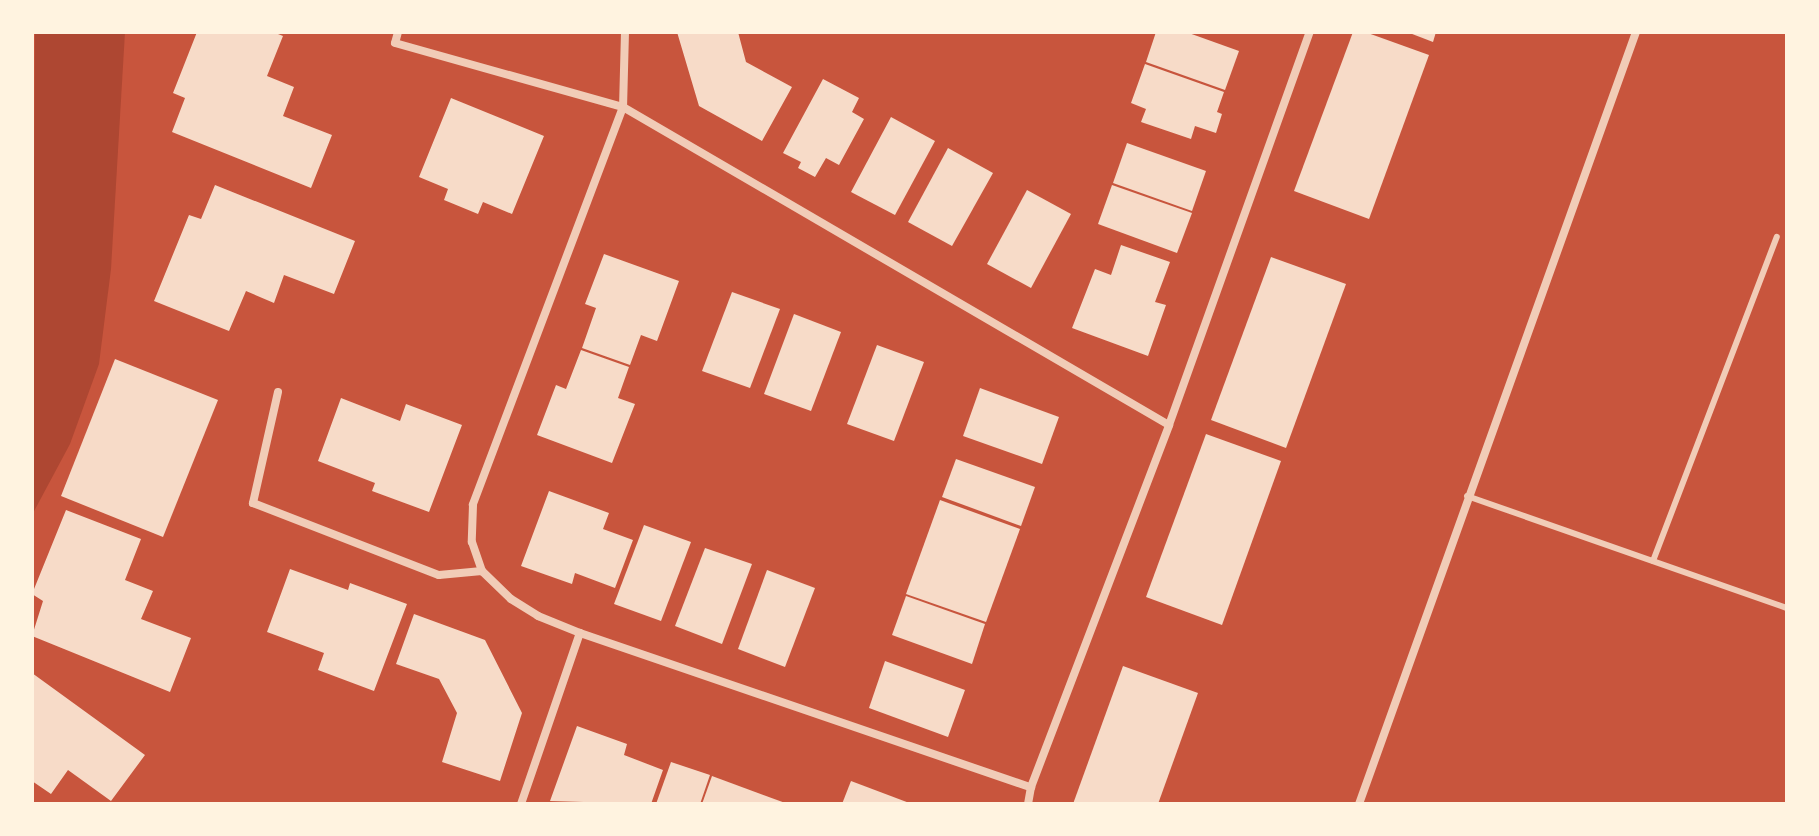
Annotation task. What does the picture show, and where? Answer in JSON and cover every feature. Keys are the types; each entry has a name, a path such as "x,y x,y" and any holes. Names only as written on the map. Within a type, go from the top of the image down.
{"street":[{"path":"398,32 395,43 623,107 1169,425"},
{"path":"625,32 623,107 473,505 472,542 482,571 511,599 538,616 580,633 1031,787"},
{"path":"1028,804 1031,787 1169,425 1310,32"},
{"path":"1359,804 1636,32"},
{"path":"278,392 253,503 439,575 482,571"},
{"path":"521,804 580,633"}],"lane":[{"path":"1653,561 1777,237"},
{"path":"1467,496 1787,608"}],"shaded area":[{"path":"35,32 125,32 111,269 99,364 70,444 32,515"}],"building":[{"path":"197,32 273,32 283,36 267,76 294,87 283,116 332,135 311,188 172,132 185,98 173,93"},
{"path":"677,32 738,32 746,62 792,87 762,141 699,106"},
{"path":"1156,32 1186,32 1239,51 1225,90 1146,62"},
{"path":"1353,32 1365,32 1429,55 1369,219 1294,191"},
{"path":"1407,32 1436,32 1433,42"},
{"path":"1145,64 1224,92 1217,112 1222,114 1216,133 1195,126 1191,139 1141,122 1146,109 1131,103"},
{"path":"823,79 859,98 852,112 864,119 839,165 826,158 815,177 798,168 801,162 783,153"},
{"path":"451,98 544,136 512,214 483,202 478,214 444,200 448,189 419,177"},
{"path":"891,117 935,141 895,215 851,192"},
{"path":"1127,143 1206,171 1192,211 1113,183"},
{"path":"948,148 993,173 952,246 908,222"},
{"path":"215,185 355,241 334,294 284,275 274,303 246,291 229,331 154,301 189,215 201,219"},
{"path":"1112,185 1192,213 1177,253 1098,224"},
{"path":"1027,190 1071,214 1031,288 987,264"},
{"path":"1121,245 1170,262 1155,302 1166,305 1148,356 1072,328 1095,269 1111,275"},
{"path":"604,254 679,281 657,341 641,335 630,365 582,348 596,308 585,304"},
{"path":"1271,257 1346,284 1286,448 1211,420"},
{"path":"732,292 780,309 750,388 702,371"},
{"path":"794,314 841,332 811,411 764,394"},
{"path":"877,345 924,362 894,441 847,424"},
{"path":"581,350 629,367 618,398 635,404 612,463 537,435 556,385 566,389"},
{"path":"115,359 218,400 163,537 61,496"},
{"path":"980,388 1059,417 1042,464 963,436"},
{"path":"341,398 400,421 406,404 462,425 429,512 372,491 375,483 318,461"},
{"path":"1206,434 1281,461 1222,625 1146,597"},
{"path":"956,459 1035,487 1021,526 942,497"},
{"path":"549,491 609,513 603,529 633,540 615,588 575,573 572,584 521,566"},
{"path":"940,500 1020,529 986,622 906,594"},
{"path":"66,510 141,539 125,580 153,591 141,619 191,638 170,692 32,636 43,601 32,594"},
{"path":"644,525 691,542 661,621 614,604"},
{"path":"705,548 752,564 722,644 675,626"},
{"path":"290,569 348,590 350,583 407,604 374,691 318,670 324,653 267,632"},
{"path":"767,570 815,588 785,667 738,649"},
{"path":"906,596 985,624 972,664 892,635"},
{"path":"414,614 485,640 522,713 500,781 442,762 457,713 439,679 396,664"},
{"path":"885,661 965,690 948,737 869,708"},
{"path":"1123,666 1198,693 1158,804 1073,804"},
{"path":"32,673 145,755 111,801 68,770 51,794 32,781"},
{"path":"577,726 627,744 624,755 663,770 651,804 550,801"},
{"path":"671,762 710,775 700,804 656,804"},
{"path":"712,776 788,804 702,804"},
{"path":"851,781 912,804 842,804"}]}
